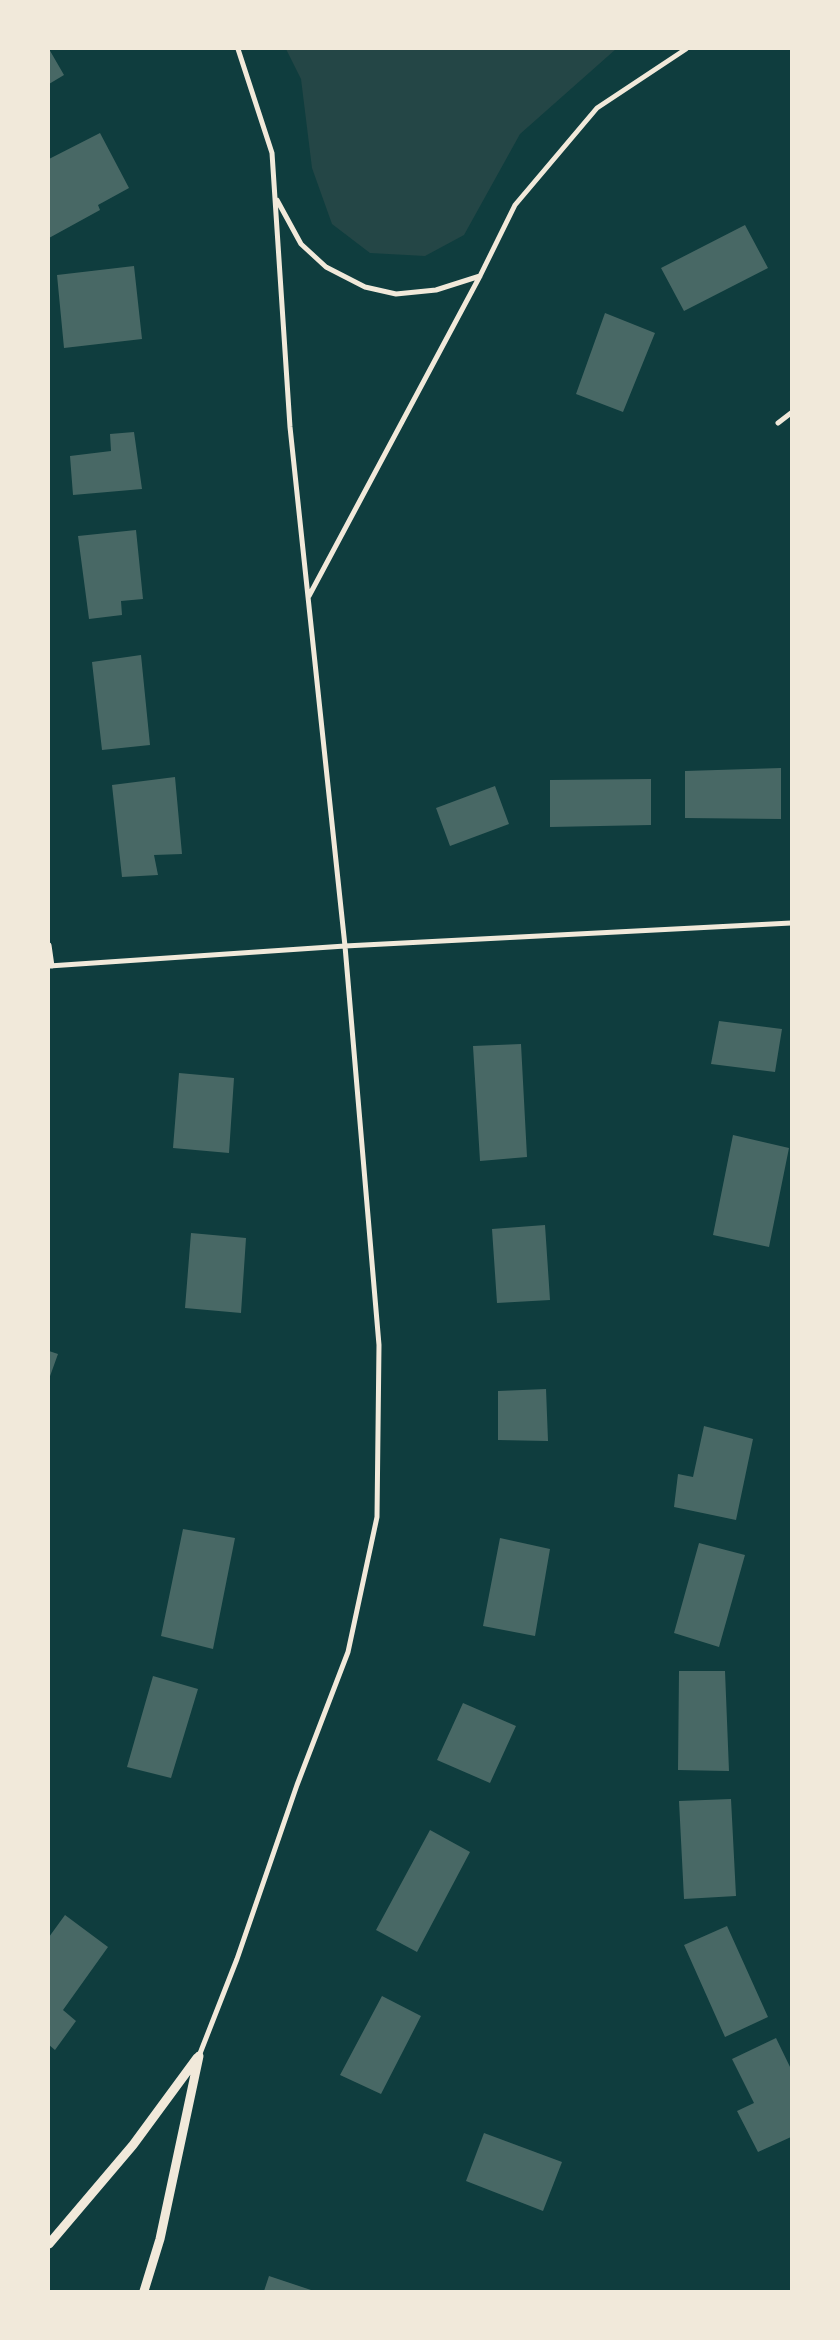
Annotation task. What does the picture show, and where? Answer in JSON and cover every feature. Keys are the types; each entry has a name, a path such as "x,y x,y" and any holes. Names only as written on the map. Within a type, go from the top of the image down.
{"street":[{"path":"144,2291 160,2238 199,2056 237,1959 297,1785 348,1652 377,1517 379,1345 344,946 290,428 272,153 238,49"},
{"path":"309,596 480,276 515,205 597,108 686,49"},
{"path":"275,198 301,244 326,267 365,287 396,294 436,290 480,276"},
{"path":"778,423 791,414"},
{"path":"49,945 50,966 344,946 791,923"},
{"path":"49,2244 133,2144 199,2056"}],"shaded area":[{"path":"286,49 616,49 520,134 464,235 425,256 370,253 332,224 312,168 301,79"}],"building":[{"path":"49,49 64,75 49,84"},
{"path":"100,133 129,188 98,205 100,210 49,238 49,159"},
{"path":"745,225 768,268 684,311 661,268"},
{"path":"134,266 142,339 64,348 57,275"},
{"path":"605,313 655,333 623,412 576,394"},
{"path":"134,432 142,489 73,495 70,456 111,451 110,434"},
{"path":"136,530 143,599 121,601 122,615 89,619 78,536"},
{"path":"141,655 150,745 102,750 92,662"},
{"path":"781,768 781,819 685,818 685,771"},
{"path":"175,777 182,854 154,855 158,875 122,877 112,785"},
{"path":"651,779 651,825 550,827 550,780"},
{"path":"495,786 509,824 450,846 436,808"},
{"path":"719,1021 782,1029 775,1072 711,1064"},
{"path":"521,1044 527,1157 480,1161 473,1046"},
{"path":"179,1073 234,1078 229,1153 173,1148"},
{"path":"733,1135 789,1148 769,1247 713,1235"},
{"path":"545,1225 550,1300 497,1303 492,1229"},
{"path":"191,1233 246,1238 241,1313 185,1308"},
{"path":"49,1351 58,1354 49,1379"},
{"path":"546,1389 548,1441 498,1440 498,1391"},
{"path":"704,1426 753,1439 736,1520 674,1507 678,1474 693,1477"},
{"path":"183,1529 235,1538 213,1649 161,1636"},
{"path":"500,1538 550,1549 535,1636 483,1626"},
{"path":"699,1543 745,1555 719,1647 674,1633"},
{"path":"679,1671 725,1671 729,1771 678,1770"},
{"path":"153,1676 198,1689 171,1778 127,1767"},
{"path":"463,1703 516,1726 490,1783 437,1760"},
{"path":"731,1799 736,1896 684,1899 679,1801"},
{"path":"430,1830 470,1852 417,1952 376,1930"},
{"path":"65,1915 108,1947 63,2010 76,2021 55,2050 49,2045 49,1937"},
{"path":"727,1926 768,2017 725,2037 684,1945"},
{"path":"382,1996 421,2016 381,2094 340,2075"},
{"path":"776,2038 791,2069 791,2137 758,2152 737,2111 754,2103 732,2059"},
{"path":"484,2133 562,2162 543,2211 466,2181"},
{"path":"269,2276 314,2291 264,2291"}]}
